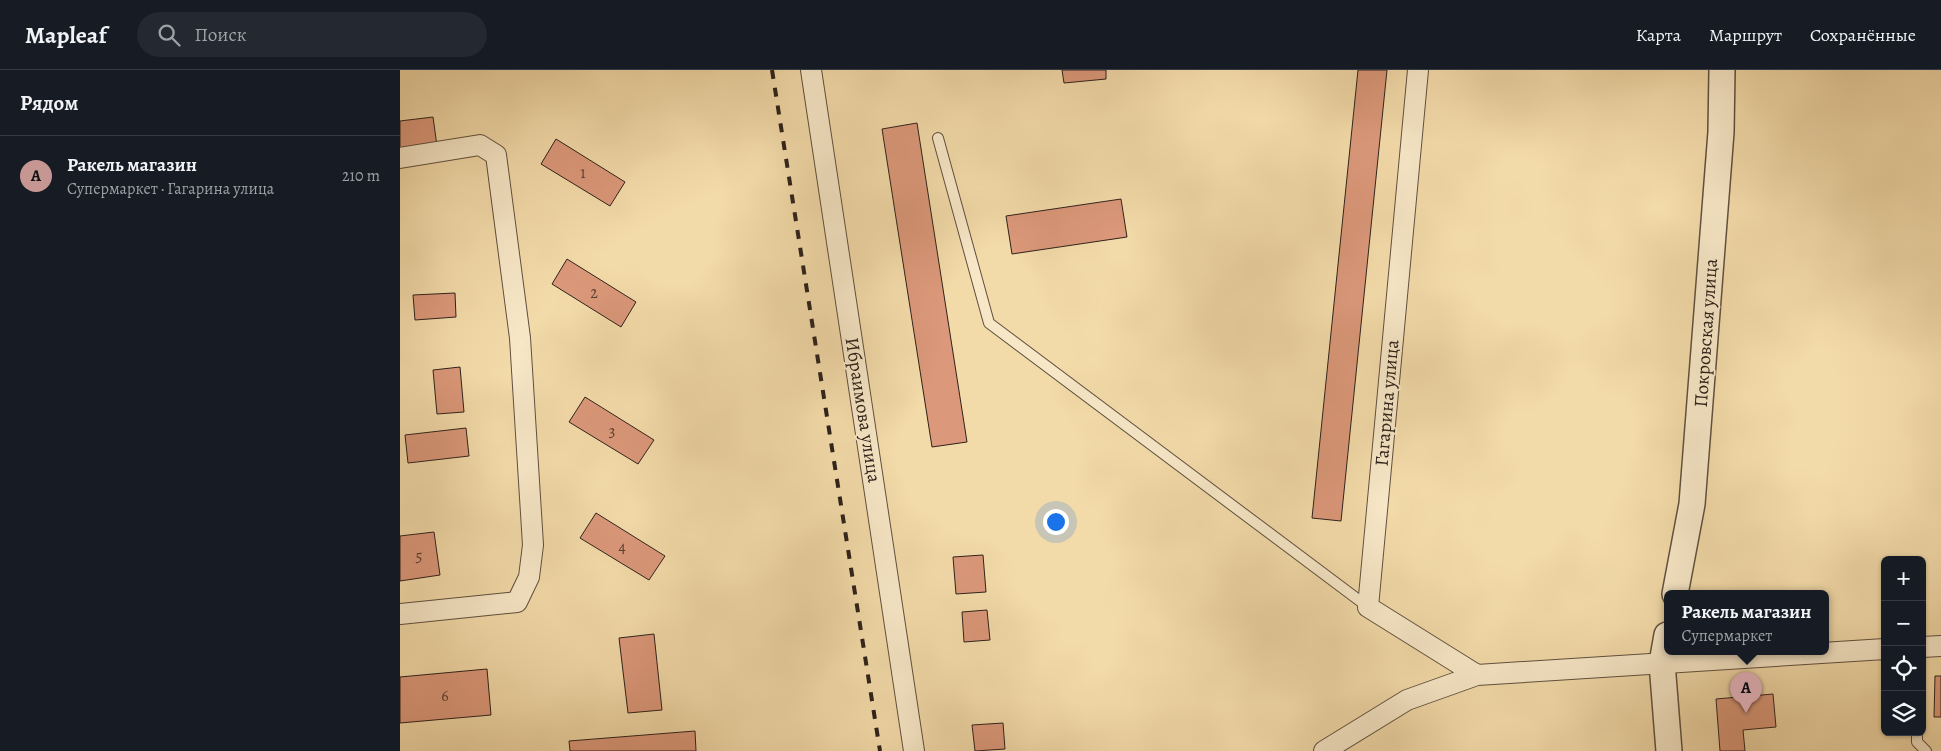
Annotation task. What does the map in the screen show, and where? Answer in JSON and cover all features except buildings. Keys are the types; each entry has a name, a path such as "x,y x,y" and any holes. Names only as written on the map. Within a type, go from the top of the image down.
{"street":[{"name":"Ибраимова улица","path":"812,70 914,751"},
{"name":"Гагарина улица","path":"1368,607 1418,70"},
{"name":"Покровская улица","path":"1676,590 1692,504 1721,132 1722,70"},
{"path":"400,158 480,145 496,156 520,338 534,545 529,577 517,602 400,614"},
{"path":"1368,607 1477,675"},
{"path":"1926,647 1941,646"},
{"path":"1829,653 1881,649"},
{"path":"1664,652 1662,663 1669,751"},
{"path":"1324,751 1407,700 1477,675 1789,655"}],"lane":[{"path":"938,138 989,323 1368,607"},
{"path":"1917,736 1917,742 1926,751"}],"railway":[{"path":"772,70 880,751"}],"place":[{"name":"Ракель магазин","path":"1746,713"}]}
